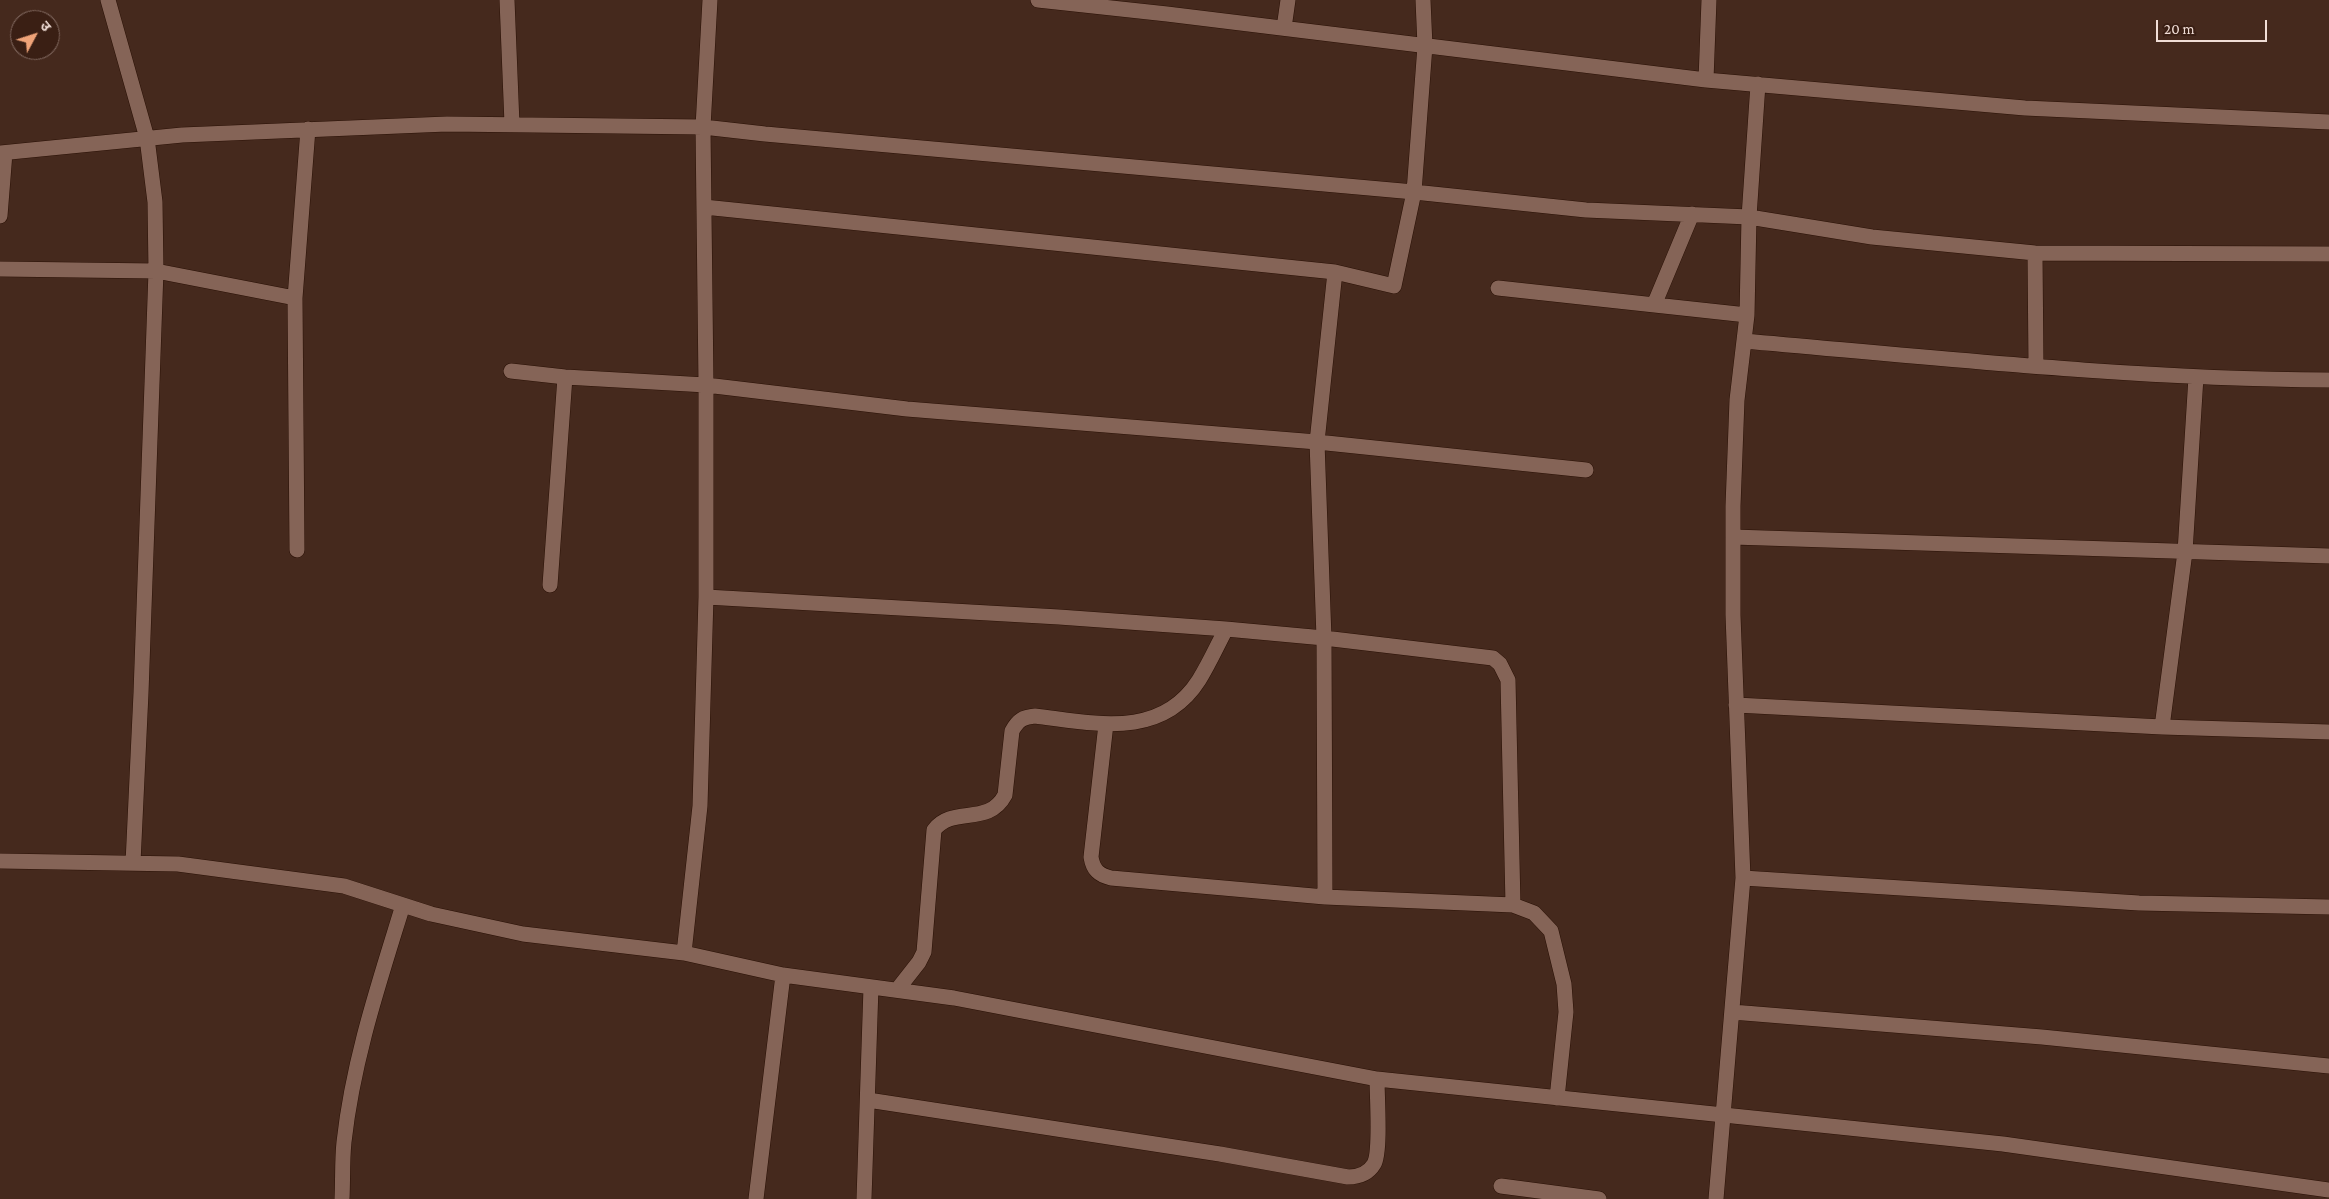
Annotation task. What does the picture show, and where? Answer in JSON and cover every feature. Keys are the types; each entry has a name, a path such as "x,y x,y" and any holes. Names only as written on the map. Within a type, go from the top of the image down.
{"street":[{"path":"108,0 147,138 155,202 156,271 133,864"},
{"path":"507,0 512,124"},
{"path":"684,953 700,806 706,597 706,385 702,127 710,0"},
{"path":"1038,0 1706,80 2025,108 2329,122"},
{"path":"1284,28 1288,0"},
{"path":"704,207 1335,272 1394,286 1414,192 1425,46 1423,0"},
{"path":"1706,80 1709,0"},
{"path":"1716,1199 1744,878 1736,705 1733,537 1737,400 1747,315 1749,217 1758,84"},
{"path":"0,216 3,153 147,138 308,129 447,124 702,127 1414,192 1586,210 1749,217 1872,236 2035,252 2329,254"},
{"path":"297,550 295,298 308,129"},
{"path":"1654,305 1692,214"},
{"path":"2035,252 2036,366"},
{"path":"0,269 156,271 295,298"},
{"path":"1325,897 1324,638 1317,442 1335,272"},
{"path":"1498,288 1747,315"},
{"path":"1744,341 2228,380 2329,380"},
{"path":"511,370 565,377 706,385 907,409 1317,442 1586,470"},
{"path":"550,585 565,377"},
{"path":"2162,727 2185,552 2196,377"},
{"path":"1733,537 2329,556"},
{"path":"706,597 1049,616 1226,629 1324,638 1493,658 1500,664 1508,680 1512,905"},
{"path":"897,990 919,962 924,952 934,830 944,820 986,812 995,808 1001,802 1005,795 1012,731 1016,723 1025,716 1106,724 1141,722 1159,716 1176,706 1199,681 1226,629"},
{"path":"1736,705 2162,727 2329,732"},
{"path":"1106,724 1091,857 1093,867 1097,872 1111,878 1325,897 1512,905 1534,913 1551,931 1564,984 1566,1012 1557,1098"},
{"path":"0,861 178,864 344,886 430,914 523,934 684,953 783,974 954,998 1377,1079 2003,1144 2329,1190"},
{"path":"1744,878 2139,903 2329,907"},
{"path":"342,1199 344,1142 357,1066 369,1015 403,905"},
{"path":"756,1199 783,974"},
{"path":"864,1199 871,987"},
{"path":"1732,1012 2042,1037 2329,1066"},
{"path":"868,1100 1220,1154 1348,1177 1363,1174 1375,1162 1377,1150 1377,1079"},
{"path":"1501,1186 1599,1199"}]}
